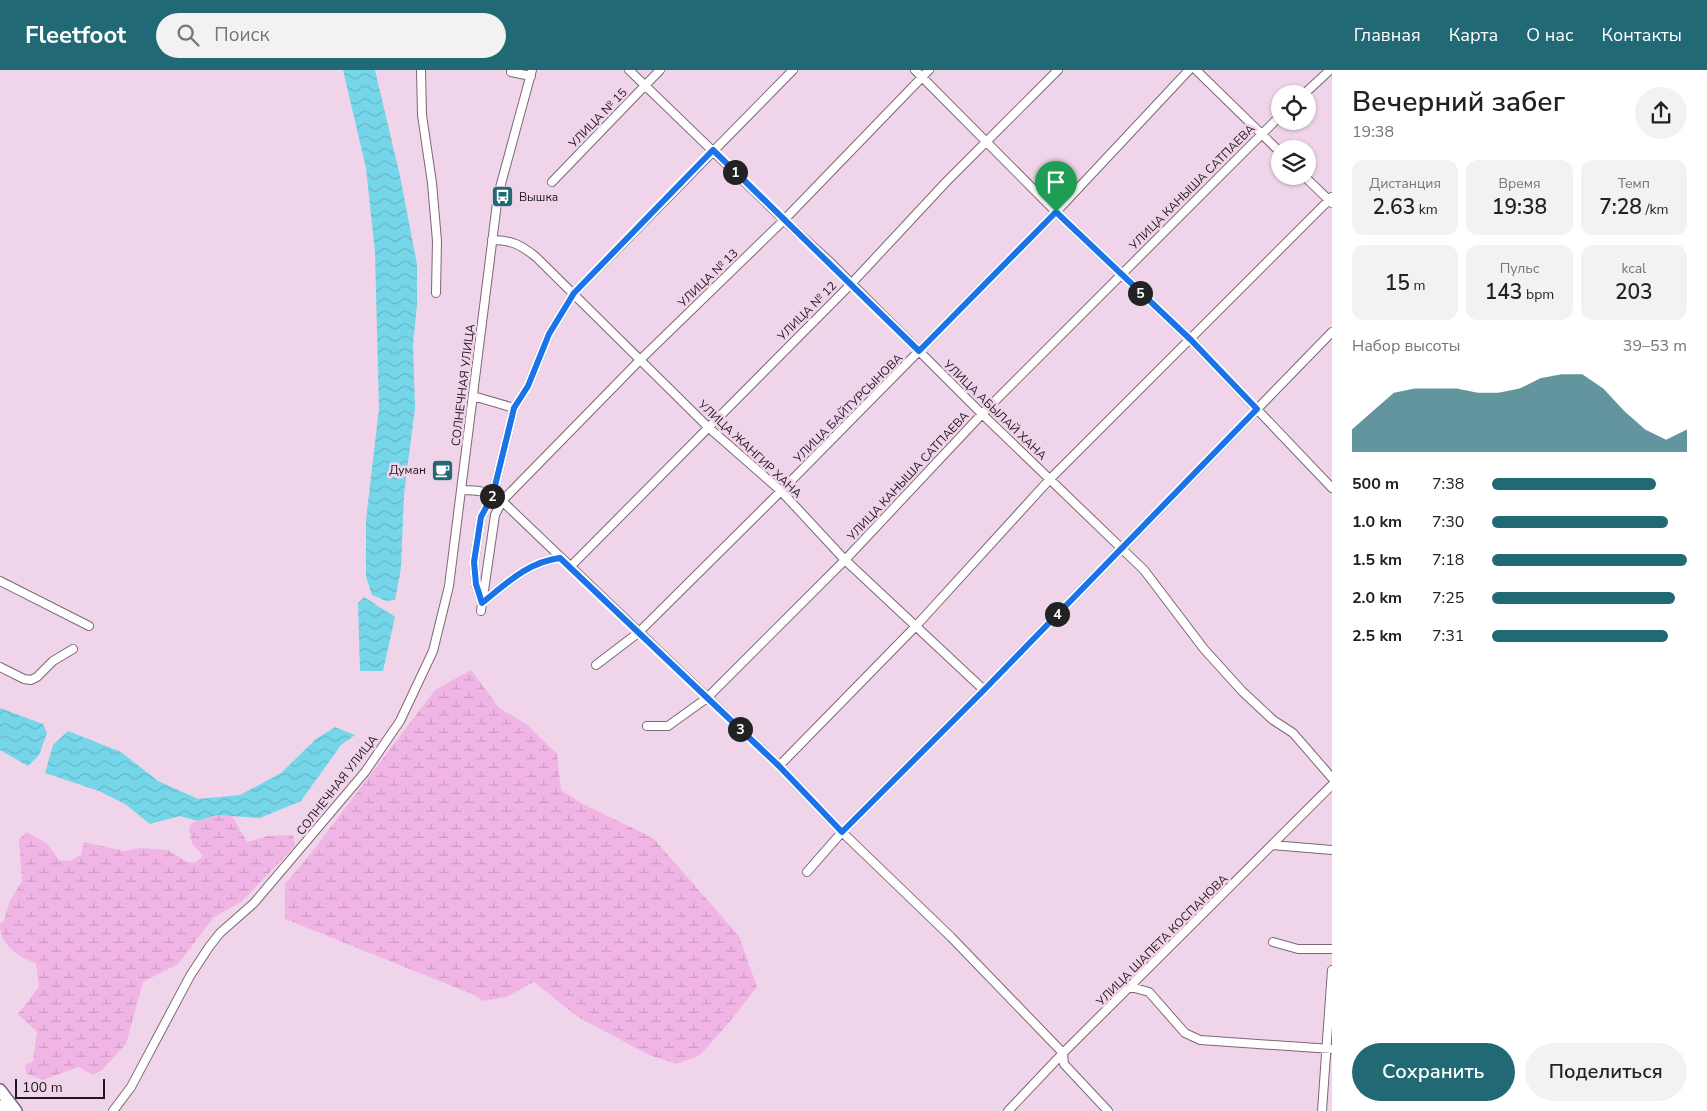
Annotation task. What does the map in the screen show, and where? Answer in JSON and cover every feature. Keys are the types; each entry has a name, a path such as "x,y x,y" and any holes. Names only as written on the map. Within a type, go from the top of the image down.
{"highway":[{"path":"0,1090 16,1111"},
{"path":"0,1106 4,1111"}],"street":[{"path":"422,70 422,115 432,183 437,241 436,293"},
{"path":"509,70 532,73"},
{"name":"УЛИЦА АБЫЛАЙ ХАНА","path":"629,70 1144,570 1204,649 1242,691 1273,720 1293,733 1332,778"},
{"name":"УЛИЦА № 15","path":"552,182 660,70"},
{"path":"482,607 476,584 474,562 481,517 493,494 514,408 528,386 549,334 574,293 793,70"},
{"path":"915,70 1120,275 1191,340 1332,488"},
{"name":"УЛИЦА № 13","path":"502,502 641,359 784,220 929,70"},
{"name":"УЛИЦА № 12","path":"570,567 851,284 947,181 1058,70"},
{"name":"УЛИЦА БАЙТУРСЫНОВА","path":"596,664 638,633 781,491 1056,212 1189,70"},
{"path":"1196,70 1271,143"},
{"path":"1314,85 1330,70"},
{"name":"СОЛНЕЧНАЯ УЛИЦА","path":"113,1111 131,1087 190,976 209,947 220,933 254,903 365,772 400,721 433,651 449,586 498,195 532,73"},
{"name":"УЛИЦА КАНЫША САТПАЕВА","path":"647,726 668,726 707,698 845,560 982,414 1271,125"},
{"path":"779,766 915,627 1050,479 1331,200 1314,185"},
{"name":"УЛИЦА ЖАНГИР ХАНА","path":"492,240 511,240 520,244 574,293 708,427 781,491 845,560 984,690"},
{"path":"807,872 842,832 984,690 1121,547 1150,521 1332,332"},
{"path":"473,396 514,408"},
{"path":"461,490 480,490 493,494 779,766 842,832 957,943 1063,1053 1064,1064 1108,1111"},
{"path":"482,607 495,515 502,502"},
{"path":"482,607 528,568 544,560 560,558"},
{"path":"0,581 89,626"},
{"path":"0,668 24,679 31,680 37,677 53,661 73,649"},
{"name":"УЛИЦА ШАПЕТА КОСПАНОВА","path":"1008,1111 1063,1053 1131,988 1332,785"},
{"path":"1272,845 1332,850"},
{"path":"1273,942 1298,949 1332,949"},
{"path":"1322,1111 1330,1049 1332,970"},
{"path":"1131,988 1149,992 1192,1038 1330,1049"}],"green space":[{"path":"471,670 499,708 525,723 557,754 561,790 583,804 653,838 739,936 757,987 700,1055 677,1064 649,1055 578,1017 534,982 506,997 484,1001 472,994 285,919 285,884 308,857 435,690"},
{"path":"217,815 232,816 247,842 268,836 293,835 295,846 241,902 214,917 178,964 143,982 126,1044 102,1070 93,1075 79,1067 42,1080 26,1073 25,1065 33,1061 37,1032 18,1014 39,987 36,963 11,949 3,938 0,924 4,921 10,901 22,881 19,840 26,832 47,843 59,860 69,861 81,855 84,842 124,851 139,848 168,850 185,861 195,863 203,856 192,843 189,829 192,823"}],"water":[{"path":"343,70 375,70 400,176 417,264 417,304 413,345 415,408 404,494 401,568 395,600 386,601 372,595 366,577 366,520 379,408 375,253 366,168"},
{"path":"364,597 395,617 383,671 360,671 358,603"},
{"path":"0,708 43,724 47,733 39,755 28,766 0,750"},
{"path":"335,727 355,735 341,745 301,801 260,818 217,815 197,821 180,816 150,824 125,804 99,791 45,773 53,745 68,731 121,752 158,781 198,799 240,795 281,773 316,739"}],"place":[{"name":"Вышка","path":"503,197"},
{"name":"Думан","path":"442,470"}],"route":[{"path":"713,150 831,263 919,351 1056,212 1120,275 1191,340 1257,409 1150,521 1121,547 984,690 842,832 779,766 560,558 537,562 482,603 477,591 474,562 478,528 481,517 493,494 514,408 528,386 549,334 574,293 713,150"}]}
